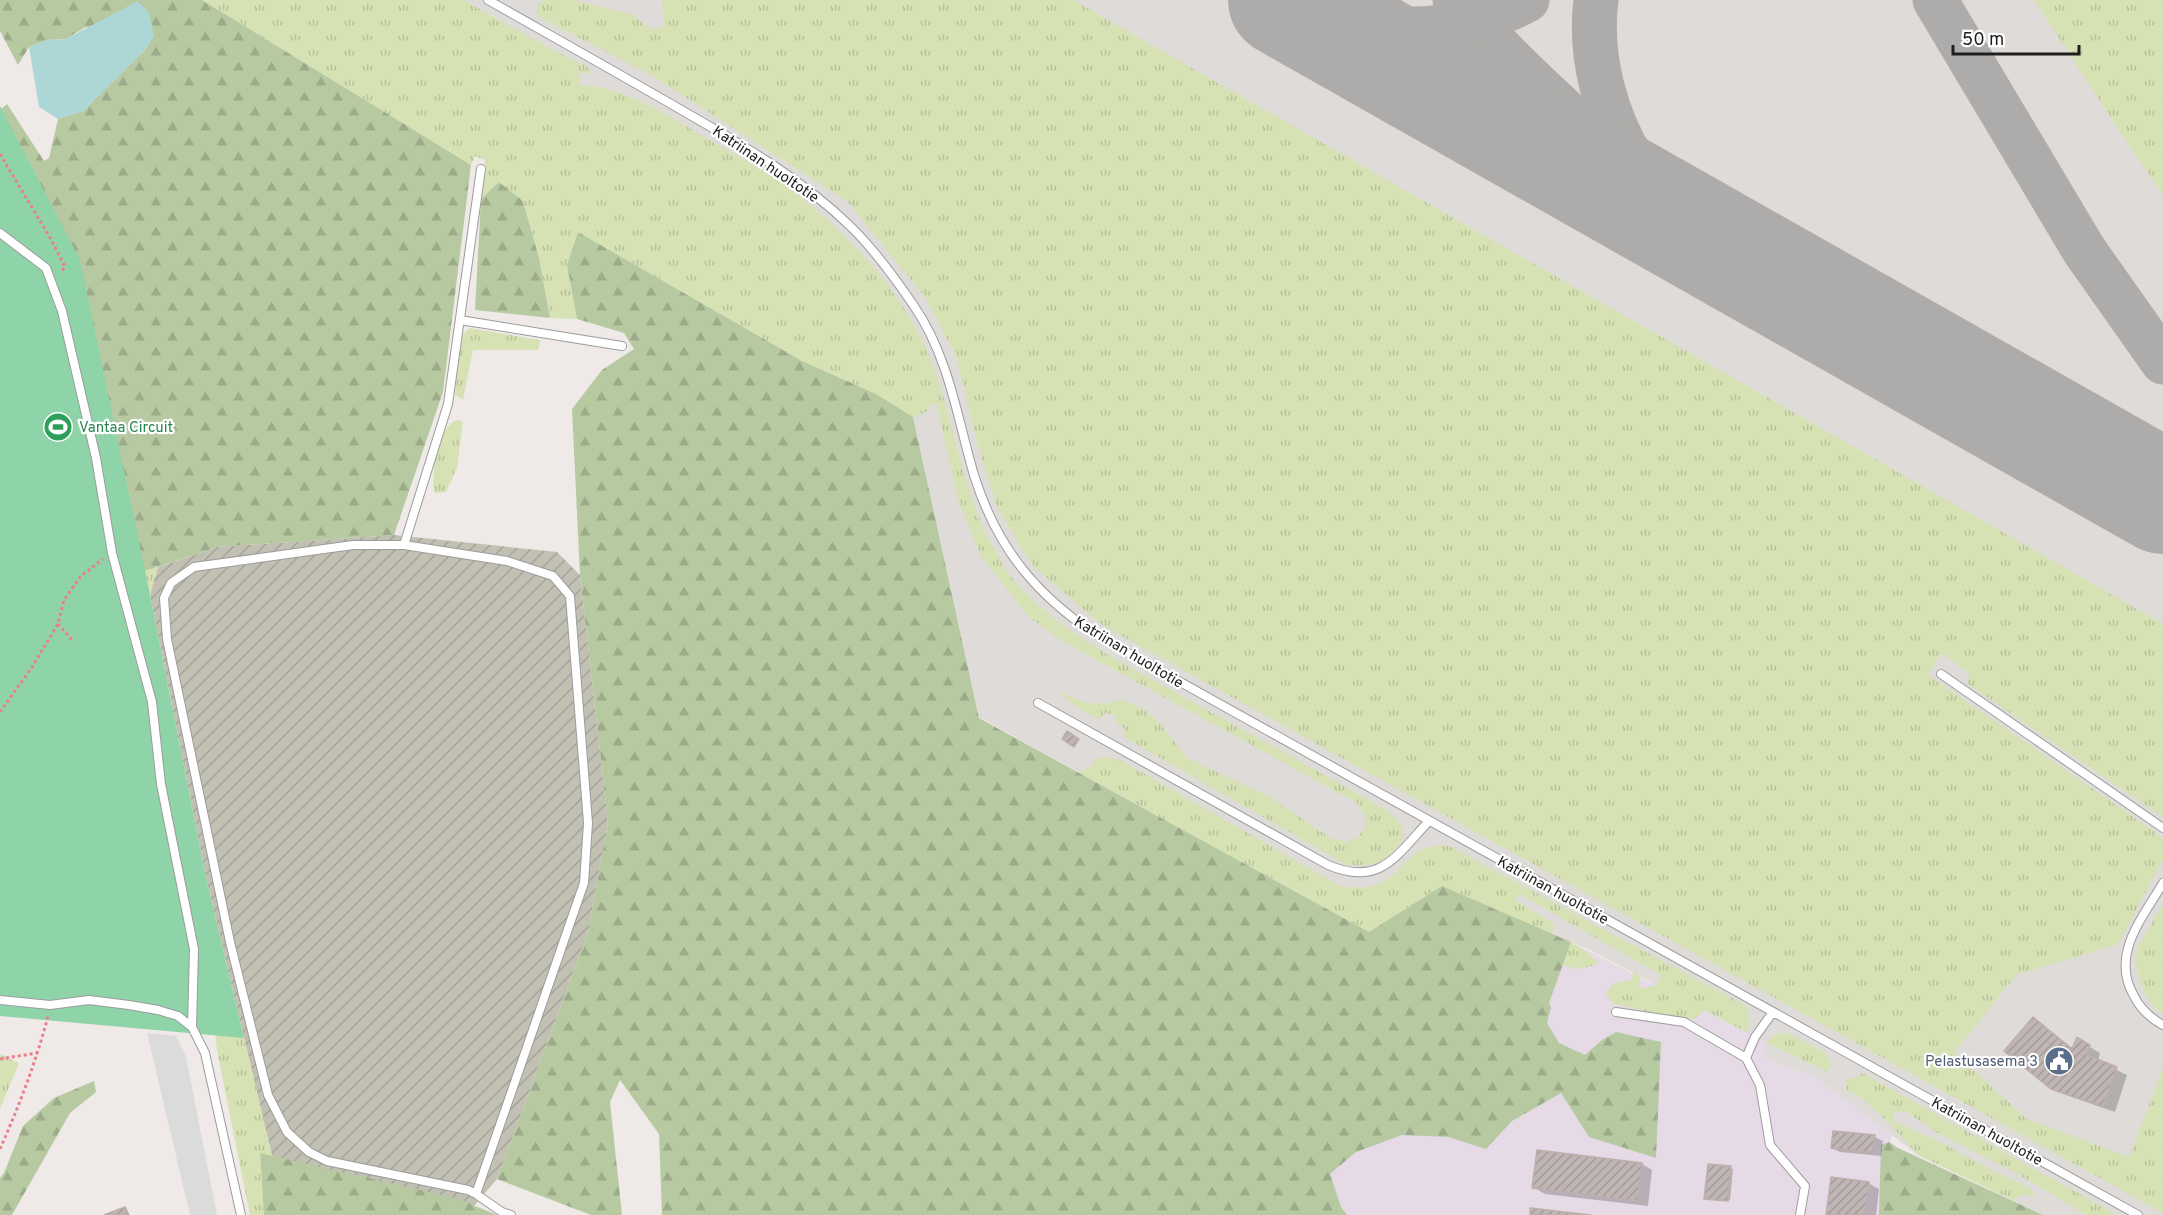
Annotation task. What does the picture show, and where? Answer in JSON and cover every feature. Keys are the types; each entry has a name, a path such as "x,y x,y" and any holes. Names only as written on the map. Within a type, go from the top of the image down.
{"lane":[{"name":"Katriinan huoltotie","path":"488,0 638,84 747,149 829,207 851,227 890,272 928,327 952,388 984,504 997,532 1028,578 1061,610 1102,639 2138,1215"},
{"path":"404,545 448,404 481,169"},
{"path":"0,233 46,268 62,311 96,458 112,553 152,702 161,784 194,949 192,1028"},
{"path":"460,320 622,346"},
{"path":"476,1194 584,882 588,823 570,597 553,576 507,561 404,545 353,545 194,567 171,583 164,598 166,639 230,942 268,1095 287,1132 309,1152 327,1161 468,1190 502,1212 512,1215"},
{"path":"1941,674 2163,828"},
{"path":"1038,703 1343,872 1361,873 1383,867 1429,821"},
{"path":"2163,883 2129,941 2125,956 2125,971 2129,987 2138,1004 2150,1017 2163,1025"},
{"path":"0,1000 50,1005 89,1000 129,1005 178,1016 192,1028 205,1053 241,1215"},
{"path":"1616,1012 1684,1022 1746,1058 1760,1085 1770,1145 1805,1186 1800,1215"},
{"path":"1746,1058 1755,1037 1773,1012"}],"path":[{"path":"0,154 65,267 52,283"},
{"path":"0,712 32,667 58,624 64,600 81,576 96,562 112,553"},
{"path":"58,624 72,640"},
{"path":"0,1149 19,1106 38,1053 50,1005"},
{"path":"0,1059 38,1053"}],"shaded area":[{"path":"232,0 2163,0 2163,1215 2043,1215 1918,1155 1818,1079 1767,1058 1764,1042 1590,950 1442,886 1369,932 979,717 913,417"},
{"path":"394,535 557,552 580,575 608,823 588,932 497,1179 472,1208 274,1164 206,878 150,595 158,567 217,547"},
{"path":"1571,942 1765,1042 1767,1058 1818,1079 1892,1135 1886,1159 1889,1215 1329,1215 1293,1160 1534,996"},
{"path":"147,1033 176,1036 186,1057 217,1215 190,1215"}],"green space":[{"path":"0,0 202,0 471,165 443,392 394,535 217,547 133,575 0,110 7,104 44,161 49,158 58,119 83,111 145,50 154,35 86,27 66,39 47,40 29,47 18,65 0,31"},
{"path":"202,0 463,0 588,67 591,74 580,72 578,85 612,91 644,103 786,186 818,211 857,249 908,315 932,363 973,502 982,525 1005,569 1025,593 1045,612 1092,645 1390,812 1401,825 1404,838 1380,862 1367,865 1347,865 1124,737 1124,728 1117,723 1115,715 1105,713 1099,720 1077,707 1058,691 1083,702 1100,704 1124,700 1146,711 1160,723 1187,758 1272,798 1334,839 1346,842 1358,837 1365,828 1365,815 1357,803 1062,641 1029,617 981,556 959,503 936,403 931,403 928,411 913,417 876,394 802,361 578,232 567,265 577,319 550,318 539,258 523,201 499,182 481,199 485,160 475,156 471,165"},
{"path":"546,0 572,0 631,14 649,28 664,28 662,0 1073,0 2163,624 2163,817 1966,683 1970,674 1941,653 1928,675 2163,839 2163,859 2118,944 2016,975 1954,1053 2027,1119 2129,1157 2163,1068 2163,1213 1102,625 1032,565 997,507 978,446 956,356 925,297 848,202 651,75 537,16 538,4"},
{"path":"2034,0 2163,0 2163,194 2136,156"},
{"name":"Vantaa Circuit","path":"0,106 80,260 206,878 244,1038 0,1016"},
{"path":"499,182 523,201 539,258 550,318 475,310 481,199"},
{"path":"578,232 802,361 876,394 913,417 979,718 1369,932 1442,886 1571,942 1549,1003 1551,1007 1547,1023 1559,1043 1585,1055 1602,1040 1616,1032 1661,1042 1656,1158 1589,1137 1561,1093 1512,1121 1486,1149 1448,1137 1402,1135 1356,1152 1330,1174 1341,1207 1347,1215 662,1215 659,1134 620,1080 610,1102 622,1215 591,1215 497,1179 588,932 608,823 580,575 572,409 602,370 634,349 624,333 577,319 567,265"},
{"path":"469,328 540,340 538,350 473,350 463,400 455,395 460,338"},
{"path":"457,420 463,422 457,468 446,492 434,493 435,463 440,441 444,432"},
{"path":"158,567 150,595 206,878 272,1156 260,1154 264,1215 250,1215 247,1201 217,1050 206,953 133,575"},
{"path":"1103,757 1120,760 1340,886 1357,888 1375,885 1394,874 1419,851 1437,846 1449,846 1746,1006 1749,1023 1746,1032 1704,1010 1695,1019 1687,1020 1613,1004 1606,994 1616,983 1630,981 1634,973 1641,977 1638,984 1641,988 1646,988 1658,983 1661,975 1519,894 1515,900 1554,924 1552,934 1442,886 1369,932 1080,773 1091,766 1095,759"},
{"path":"2163,904 2163,1014 2150,1003 2135,962 2138,948"},
{"path":"1571,942 1598,962 1596,965 1577,969 1562,965"},
{"path":"1788,1033 1827,1054 1831,1064 1828,1072 1767,1043 1776,1035"},
{"path":"0,1054 19,1063 0,1109"},
{"path":"1862,1073 2117,1215 2087,1215 2016,1173 1936,1132 1907,1112 1894,1111 1894,1121 2030,1188 2035,1196 2022,1195 2013,1200 1918,1155 1863,1099 1847,1090 1846,1079 1858,1077"},
{"path":"94,1081 96,1092 70,1113 12,1215 0,1215 0,1178 23,1126 54,1098"},
{"path":"1889,1142 2043,1215 1879,1215 1881,1145"},
{"path":"260,1153 458,1199 497,1215 264,1215"}],"water":[{"path":"138,1 149,13 154,36 145,50 83,111 58,119 39,107 29,47 47,40 66,39"}],"building":[{"path":"1067,731 1079,739 1074,747 1062,739"},
{"name":"Pelastusasema 3","path":"2033,1017 2072,1049 2077,1037 2090,1045 2087,1055 2117,1067 2103,1107 2051,1089 2004,1051"},
{"path":"1833,1131 1875,1135 1873,1153 1831,1148"},
{"path":"1537,1150 1642,1163 1638,1201 1532,1188"},
{"path":"1708,1164 1731,1166 1728,1201 1704,1199"},
{"path":"1831,1177 1869,1182 1865,1215 1826,1215"},
{"path":"125,1207 129,1215 104,1215"},
{"path":"1530,1208 1591,1215 1530,1215"}],"taxiway":[{"path":"1288,0 1316,13 1346,22 1408,29 1438,28 1469,22 1499,13 1527,0"},
{"path":"1455,0 1539,87 1628,166 1723,238 1823,305"},
{"path":"1596,0 1594,21 1597,64 1615,126 1635,164"},
{"path":"1935,0 2084,250 2163,362"},
{"path":"1983,395 2100,451 2163,478"}],"runway":[{"path":"1285,0 2163,497"}],"place":[{"name":"Vantaa Circuit","path":"58,427"},
{"name":"Pelastusasema 3","path":"2059,1061"}]}
